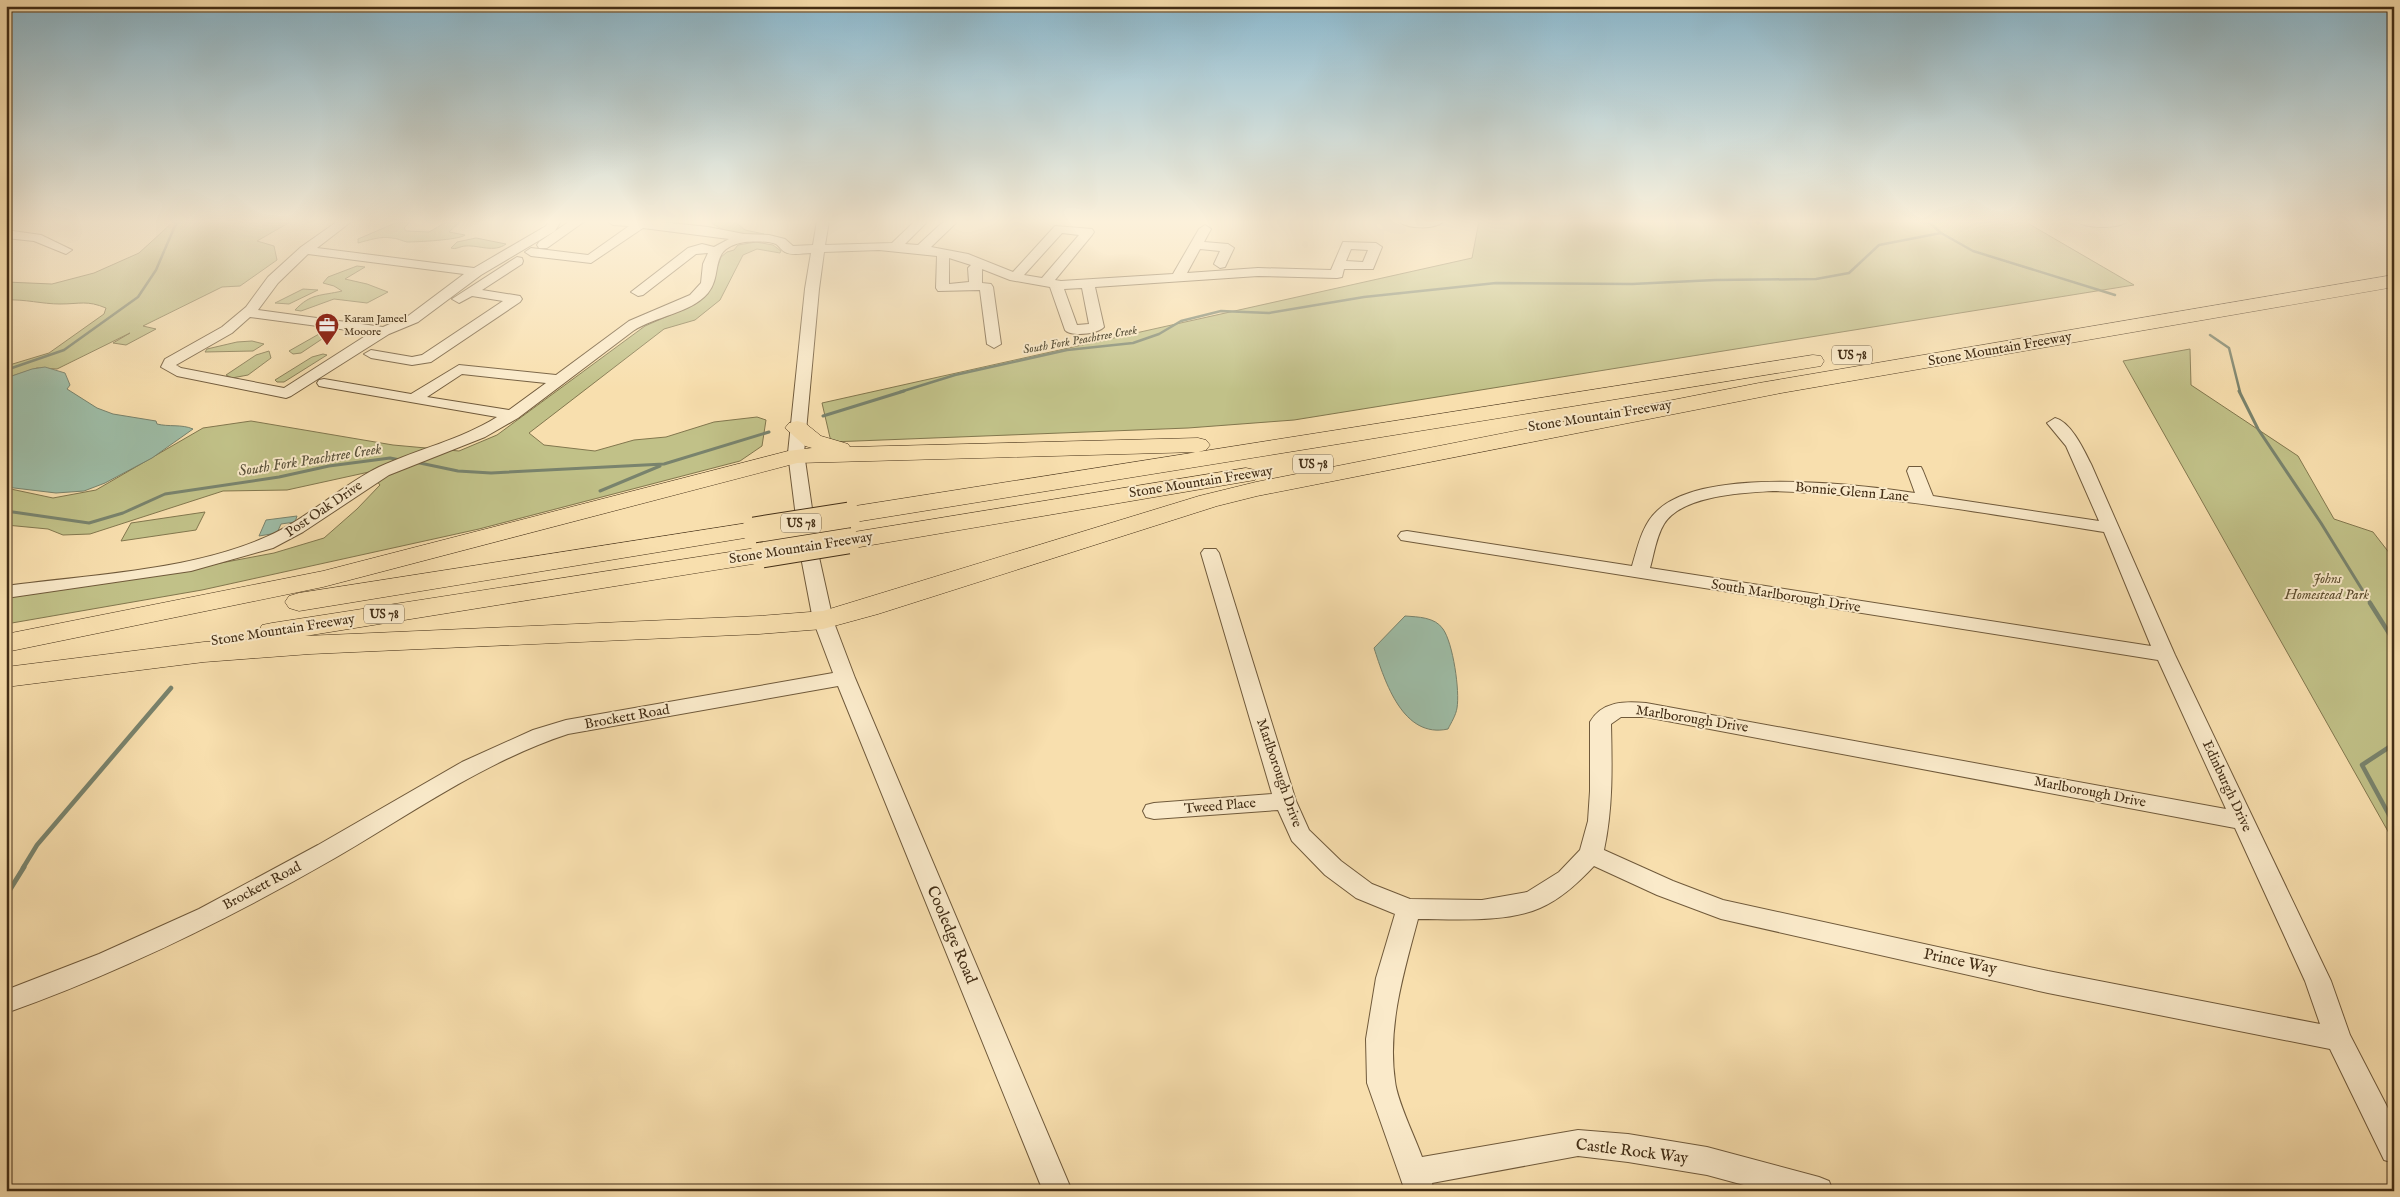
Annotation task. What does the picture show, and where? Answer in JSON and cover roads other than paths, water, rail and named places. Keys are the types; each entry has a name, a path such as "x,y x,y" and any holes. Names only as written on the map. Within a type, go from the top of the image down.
{"highway":[{"name":"Stone Mountain Freeway","path":"848,528 1309,441 1777,368 2323,277"},
{"name":"Stone Mountain Freeway","path":"6,648 758,542 1778,387 2394,281"},
{"path":"6,677 223,651 759,625 823,620 868,608 1208,501 1256,489 1778,387"},
{"path":"798,428 807,438 828,447 906,452"},
{"path":"6,643 323,579 796,456 1309,441"},
{"name":"Stone Mountain Freeway","path":"6,673 758,542"}],"street":[{"path":"276,277 248,313 227,330 170,362 168,367 177,372 286,393 384,331 413,319 469,277"},
{"path":"324,383 493,277"},
{"path":"638,292 658,277"},
{"name":"Post Oak Drive","path":"6,592 153,570 216,559 252,550 302,527 367,481 392,467 492,427 513,415 614,338 642,320 672,310 693,299 708,283 708,277"},
{"path":"815,277 796,456 810,557 823,620 845,678"},
{"path":"943,277 943,288 986,287 994,344"},
{"path":"975,277 976,286"},
{"path":"1015,277 1051,283 1088,284 1178,277"},
{"path":"1051,283 1055,277"},
{"path":"1051,283 1072,330 1098,328 1088,284"},
{"path":"371,354 412,361 426,359 516,299 470,292"},
{"path":"248,313 384,331"},
{"path":"418,400 417,397 459,369 558,380"},
{"path":"324,383 513,415"},
{"name":"Edinburgh Drive","path":"2055,423 2073,444 2084,464 2165,655 2318,981 2338,1040 2394,1150"},
{"path":"1915,471 1926,500"},
{"name":"Bonnie Glenn Lane","path":"1639,574 1655,522 1668,510 1688,499 1719,491 1746,488 1799,486 1926,500 2110,528"},
{"name":"South Marlborough Drive","path":"1407,536 1639,574 2165,655"},
{"name":"Marlborough Drive","path":"1210,552 1285,801 1300,836 1333,868 1364,891 1409,909 1482,910 1533,901 1567,879 1591,854 1598,821 1601,791 1600,722 1607,714 1618,709 1646,710 1693,718 2243,821"},
{"name":"Brockett Road","path":"6,1002 76,975 177,931 277,879 482,760 536,736 566,727 845,678"},
{"name":"Cooledge Road","path":"845,678 1058,1191"},
{"name":"Tweed Place","path":"1154,812 1285,801"},
{"name":"Prince Way","path":"1591,854 1665,888 1721,909 2048,982 2338,1040"},
{"path":"1409,909 1389,978 1379,1039 1381,1083 1416,1182"},
{"name":"Castle Rock Way","path":"1416,1182 1510,1154 1578,1143 1628,1148 1707,1161 1819,1191"}],"waterway":[{"name":"South Fork Peachtree Creek","path":"6,370 64,350 138,297 151,277"},
{"name":"South Fork Peachtree Creek","path":"900,392 955,375 1067,350 1133,343 1159,334 1181,321 1221,311 1269,313 1364,297 1496,283 1632,284 1715,280 1816,279 1828,277"},
{"path":"2056,277 2115,295"},
{"path":"2210,335 2229,348 2240,392"},
{"name":"South Fork Peachtree Creek","path":"823,416 904,391"},
{"path":"2239,391 2258,429 2321,523 2371,604"},
{"name":"South Fork Peachtree Creek","path":"415,462 458,471 491,473 664,464 769,432"},
{"name":"South Fork Peachtree Creek","path":"6,511 89,523 123,513 165,494 279,477 329,466 390,458 400,460"},
{"path":"600,491 660,466"},
{"path":"2370,603 2394,641"},
{"path":"23,868 37,845 171,688"},
{"path":"2394,744 2362,765 2394,824"},
{"path":"6,896 24,867"}],"place":[{"name":"Karam Jameel Mooore","path":"327,346"}],"park label":[{"name":"Johns Homestead Park","path":"2327,588"}]}
